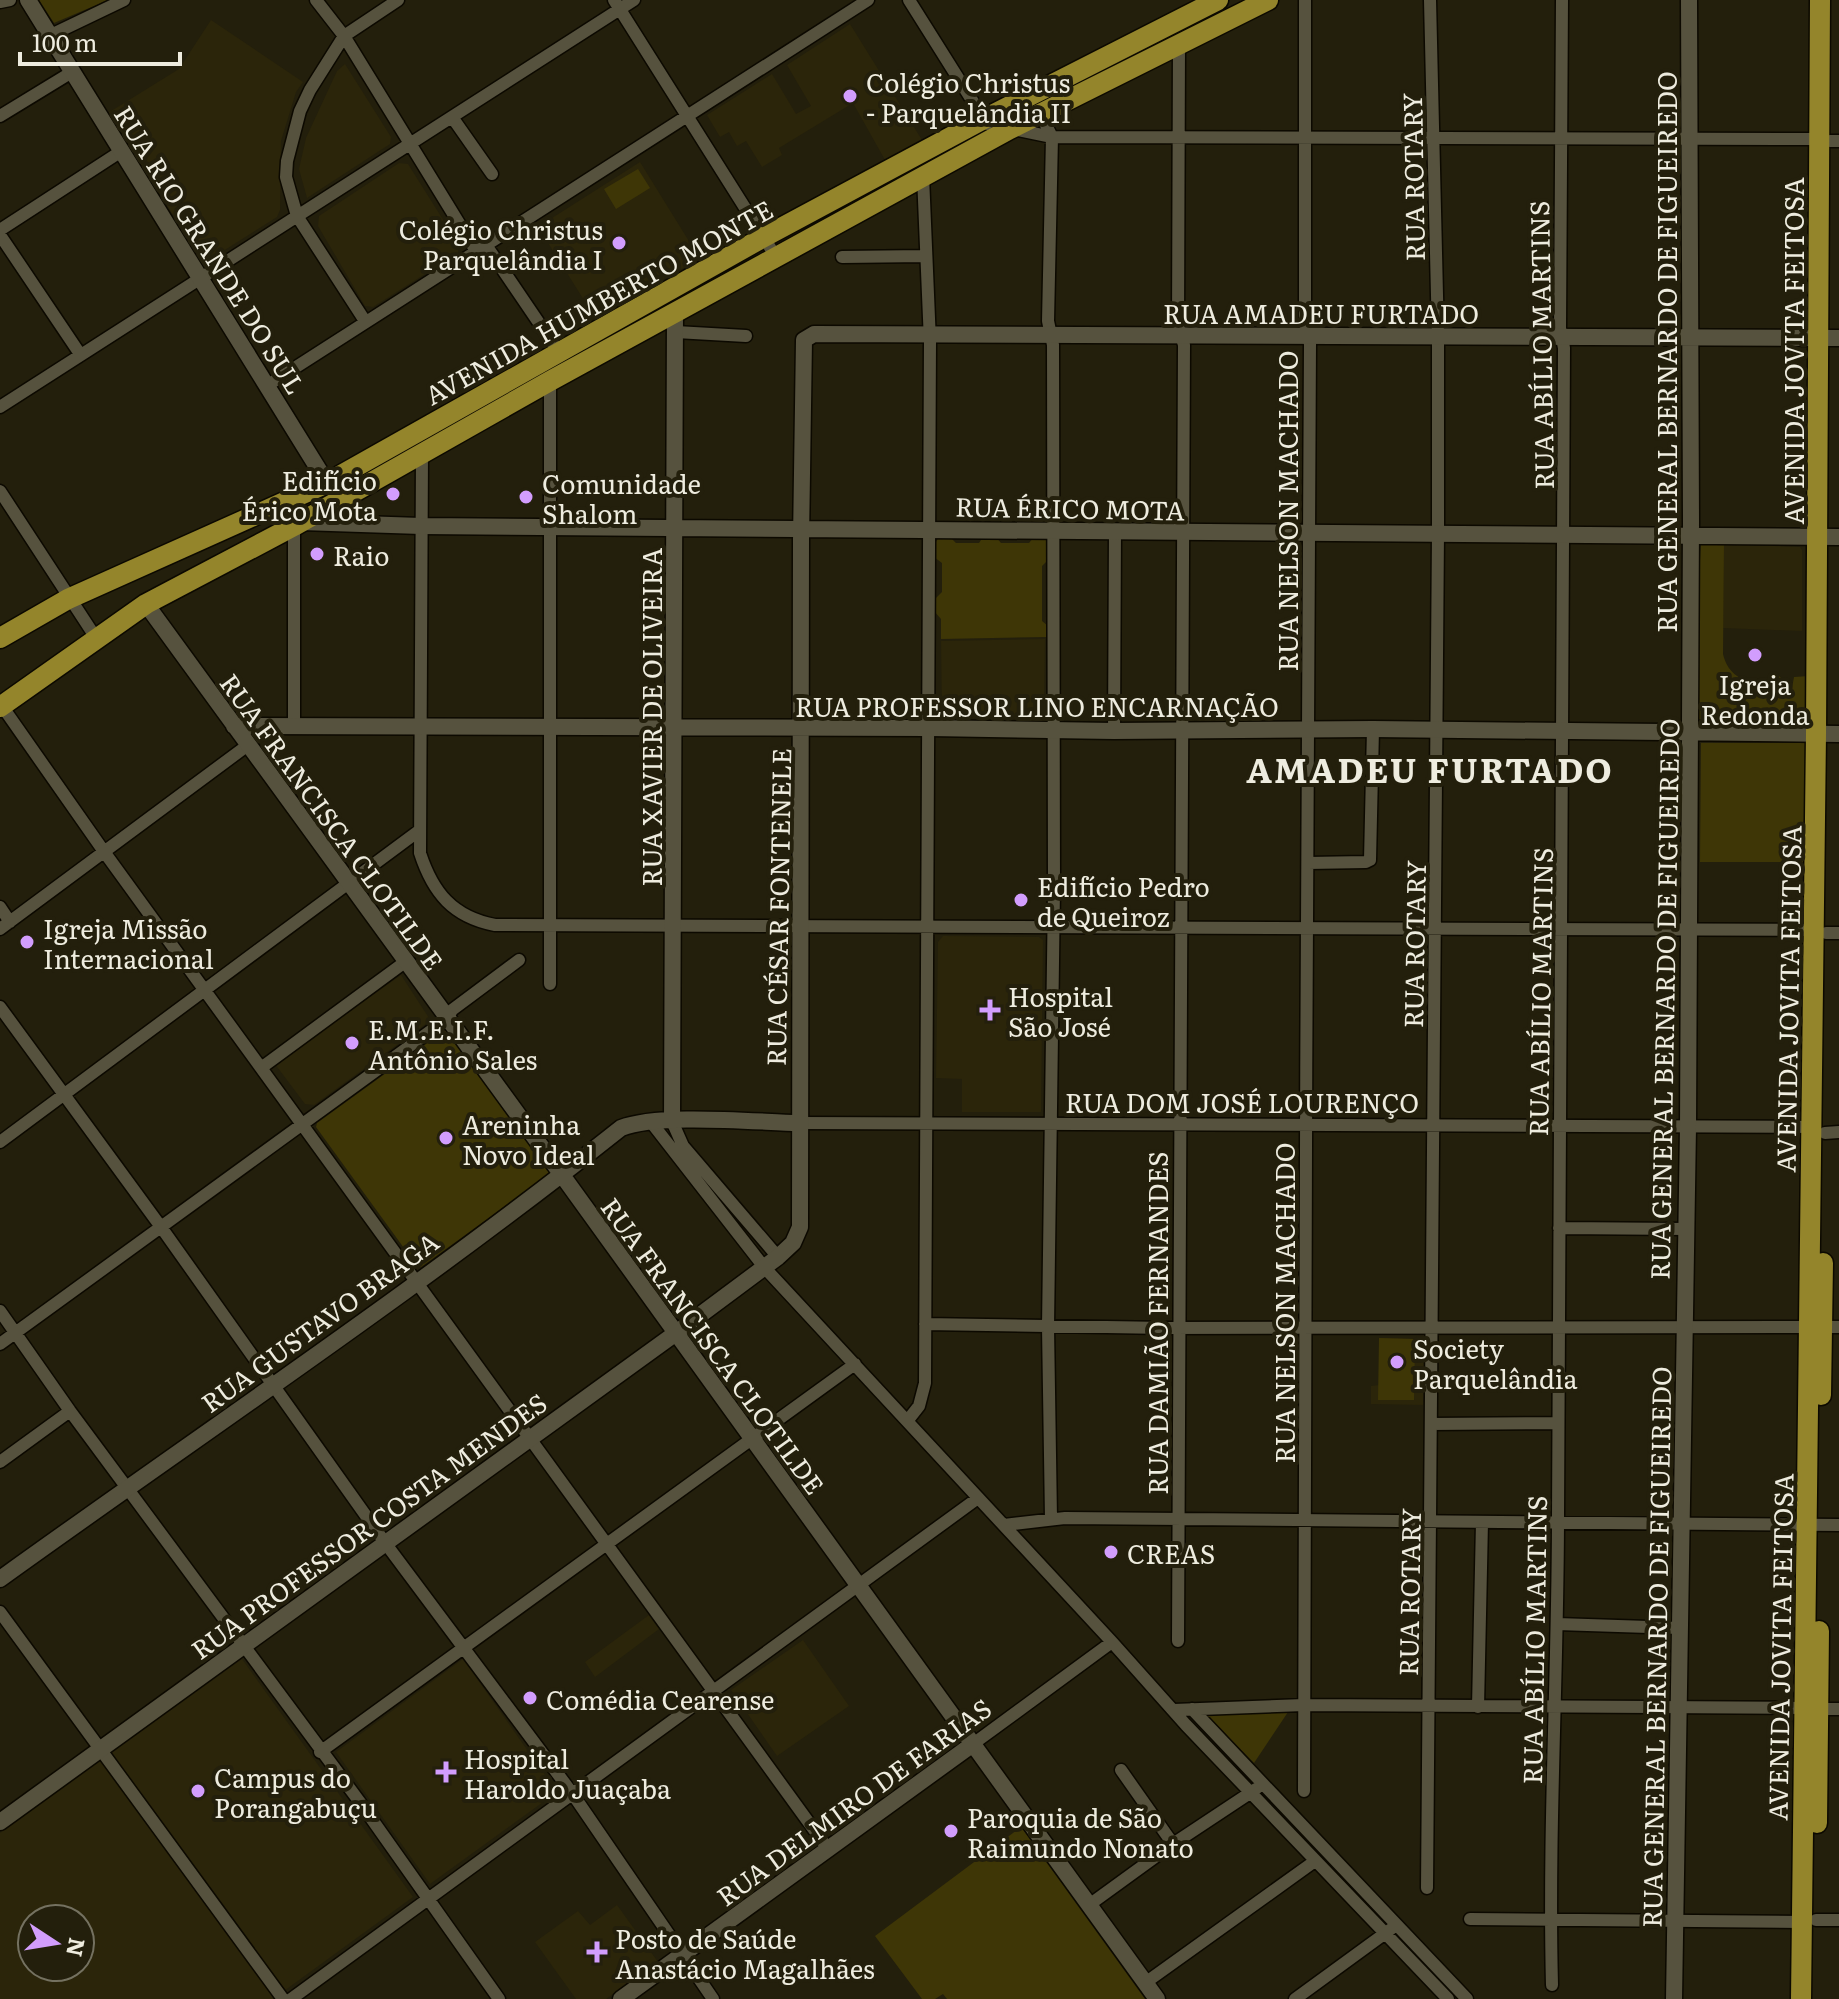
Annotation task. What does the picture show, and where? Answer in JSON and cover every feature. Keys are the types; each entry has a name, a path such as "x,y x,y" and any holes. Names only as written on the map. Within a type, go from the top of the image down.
{"main road":[{"name":"AVENIDA HUMBERTO MONTE","path":"0,638 68,599 327,483 764,237 996,128 1040,113 1268,0"},
{"name":"AVENIDA JOVITA FEITOSA","path":"1820,0 1829,140"},
{"name":"AVENIDA JOVITA FEITOSA","path":"1801,1999 1809,1921 1821,1708 1829,140 1833,0"},
{"name":"AVENIDA HUMBERTO MONTE","path":"1,707 146,604 298,524 550,381 676,323 776,257 923,176 996,128 1206,2"},
{"name":"AVENIDA JOVITA FEITOSA","path":"1809,1921 1814,1999"}],"street":[{"path":"0,2 10,0"},
{"name":"RUA RIO GRANDE DO SUL","path":"28,0 327,483"},
{"path":"46,28 124,0"},
{"path":"316,0 344,36 409,145 558,351"},
{"path":"365,321 297,216 286,177 300,111 344,36 398,0"},
{"path":"0,407 452,117 617,4 634,0"},
{"path":"268,385 868,0"},
{"path":"909,0 996,128 1052,137 1829,140"},
{"name":"RUA NELSON MACHADO","path":"1304,1791 1310,533 1310,344 1306,336 1303,137 1305,0"},
{"name":"RUA ROTARY","path":"1427,1888 1438,533 1438,337 1430,0"},
{"name":"RUA ABÍLIO MARTINS","path":"1552,1985 1550,1920 1557,1624 1565,536 1560,137 1562,0"},
{"name":"RUA GENERAL BERNARDO DE FIGUEIREDO","path":"1674,1999 1688,1127 1691,536 1689,0"},
{"path":"617,4 776,257"},
{"name":"RUA DAMIÃO FERNANDES","path":"1178,1641 1184,345 1178,326 1179,45"},
{"path":"0,116 72,72"},
{"path":"1040,113 1052,137 1050,333 1053,345 1054,927 1048,1327 1051,1519"},
{"path":"452,117 492,174"},
{"path":"80,354 0,232 120,152"},
{"path":"908,1420 923,1394 925,1324 930,334 923,176"},
{"path":"842,257 925,256"},
{"path":"676,323 746,336"},
{"name":"RUA XAVIER DE OLIVEIRA","path":"672,1121 676,323"},
{"name":"RUA AMADEU FURTADO","path":"804,340 814,334 1050,333 1829,338"},
{"name":"RUA CÉSAR FONTENELE","path":"771,1262 793,1243 800,1227 798,1123 804,340"},
{"path":"550,381 550,984"},
{"path":"422,454 420,853 426,872 447,903 472,921 495,925 1826,932"},
{"path":"0,491 96,638"},
{"path":"294,725 298,524"},
{"name":"RUA ÉRICO MOTA","path":"298,524 1829,537"},
{"path":"1114,731 1115,532"},
{"name":"RUA FRANCISCA CLOTILDE","path":"146,604 1157,1999"},
{"path":"1,707 828,1849"},
{"name":"RUA PROFESSOR LINO ENCARNAÇÃO","path":"234,726 1114,731 1373,729 1828,734"},
{"path":"1308,863 1370,860 1373,729"},
{"path":"0,907 5,925 248,745"},
{"path":"0,1142 420,830"},
{"path":"0,1344 447,1019 452,1010 519,960"},
{"path":"261,1068 405,962"},
{"path":"0,1007 386,1544 572,1793 713,1999"},
{"path":"672,1121 689,1161"},
{"name":"RUA GUSTAVO BRAGA","path":"0,1579 273,1385 562,1175 621,1128 632,1124 672,1121"},
{"name":"RUA DOM JOSÉ LOURENÇO","path":"672,1121 1825,1130"},
{"path":"651,1122 689,1161 855,1364 1251,1793 1448,1999"},
{"path":"1559,1228 1686,1229"},
{"name":"RUA PROFESSOR COSTA MENDES","path":"0,1822 771,1262"},
{"path":"0,1311 499,1999"},
{"path":"925,1324 1178,1328 1823,1327"},
{"path":"320,1752 855,1364"},
{"path":"0,1462 70,1411"},
{"path":"1431,1424 1557,1423"},
{"path":"291,1999 978,1498"},
{"path":"1004,1525 1051,1519 1178,1519 1822,1525"},
{"path":"1478,1707 1482,1522"},
{"path":"0,1612 283,1999"},
{"path":"1557,1624 1679,1628"},
{"name":"RUA DELMIRO DE FARIAS","path":"621,1999 1112,1642"},
{"path":"1174,1710 1304,1705 1821,1708"},
{"path":"1192,1709 1467,1999"},
{"path":"1121,1770 1173,1844"},
{"path":"1089,1905 1262,1785"},
{"path":"1145,1983 1315,1861"},
{"path":"1470,1919 1839,1920"},
{"path":"1295,1999 1397,1925"}],"shaded area":[{"path":"39,0 108,0 54,23"},
{"path":"211,20 303,82 296,92 281,141 280,210 277,217 209,260 202,260 108,113 179,69"},
{"name":"Colégio Christus - Parquelândia II","path":"850,24 922,140 885,160 853,103 779,148 782,155 762,167 746,141 737,146 729,132 720,137 707,115 772,74 796,114 811,106 787,65"},
{"path":"345,64 391,137 390,144 307,198 299,169 306,138 337,71"},
{"name":"Colégio Christus Parquelândia I","path":"640,162 700,259 594,316 538,227"},
{"path":"399,163 408,164 459,245 458,253 373,307 365,306 318,226 319,216"},
{"path":"638,169 650,188 616,209 604,189"},
{"path":"939,537 950,537 956,543 979,543 983,537 996,537 1001,543 1029,543 1034,537 1048,540 1049,559 1042,566 1042,621 1048,626 1048,637 941,639 941,619 934,611 934,600 942,592 942,563 934,557 934,545"},
{"path":"1701,544 1724,544 1723,654 1726,663 1737,676 1744,679 1759,680 1776,673 1792,688 1794,677 1809,676 1809,717 1806,720 1696,719 1696,622"},
{"path":"1724,544 1800,547 1802,631 1723,628"},
{"path":"1045,639 1044,715 1037,718 942,718 941,641"},
{"path":"1701,743 1806,743 1806,862 1700,862"},
{"name":"Hospital São José","path":"943,936 1039,937 1043,940 1041,1112 962,1112 962,1079 936,1078 938,942"},
{"name":"E.M.E.I.F. Antônio Sales","path":"401,975 429,1018 427,1023 314,1105 305,1104 275,1064"},
{"path":"448,1031 551,1173 421,1267 417,1266 316,1127 317,1123"},
{"name":"Society Parquelândia","path":"1379,1338 1417,1339 1424,1345 1423,1405 1371,1404 1371,1386 1379,1385"},
{"name":"Society Parquelândia","path":"1379,1338 1415,1339 1414,1400 1378,1400"},
{"path":"649,1615 659,1629 595,1677 585,1662"},
{"path":"803,1640 849,1706 777,1756 731,1690"},
{"name":"Campus do Porangabuçu","path":"242,1659 413,1897 273,1999 0,1999 0,1833"},
{"name":"Hospital Haroldo Juaçaba","path":"463,1659 557,1792 430,1884 336,1752"},
{"path":"1210,1711 1288,1712 1254,1763 1208,1716"},
{"path":"1021,1827 1145,1999 947,1999 943,1994 935,1999 922,1999 875,1936"},
{"name":"Posto de Saúde Anastácio Magalhães","path":"617,1905 658,1962 606,1999 576,1999 535,1942 578,1911 590,1925"}],"place":[{"name":"Colégio Christus - Parquelândia II","path":"850,96"},
{"name":"Colégio Christus Parquelândia I","path":"619,243"},
{"name":"Edifício Érico Mota","path":"393,494"},
{"name":"Comunidade Shalom","path":"526,497"},
{"name":"Raio","path":"317,554"},
{"name":"Igreja Redonda","path":"1755,655"},
{"name":"Edifício Pedro de Queiroz","path":"1021,900"},
{"name":"Igreja Missão Internacional","path":"27,942"},
{"name":"Hospital São José","path":"990,1010"},
{"name":"E.M.E.I.F. Antônio Sales","path":"352,1043"},
{"name":"Areninha Novo Ideal","path":"446,1138"},
{"name":"Society Parquelândia","path":"1397,1362"},
{"name":"CREAS","path":"1111,1552"},
{"name":"Comédia Cearense","path":"530,1698"},
{"name":"Hospital Haroldo Juaçaba","path":"446,1772"},
{"name":"Campus do Porangabuçu","path":"198,1791"},
{"name":"Paroquia de São Raimundo Nonato","path":"951,1831"},
{"name":"Posto de Saúde Anastácio Magalhães","path":"597,1952"}],"district":[{"name":"AMADEU FURTADO","path":"1430,768"}]}
